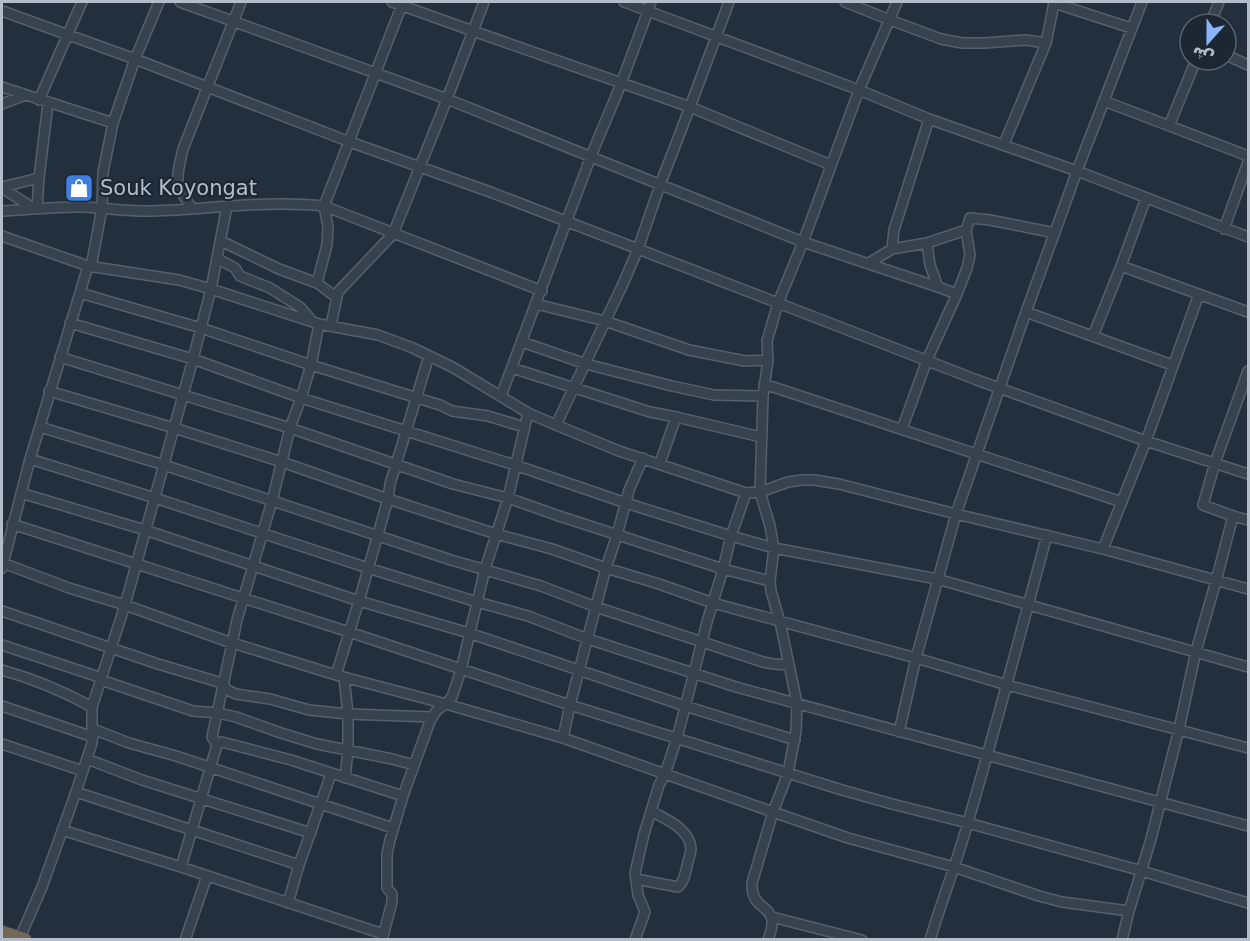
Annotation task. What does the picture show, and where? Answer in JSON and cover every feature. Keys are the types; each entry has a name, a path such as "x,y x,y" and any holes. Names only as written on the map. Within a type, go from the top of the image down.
{"highway":[{"path":"2,933 21,939"}],"street":[{"path":"35,208 43,101 82,2"},
{"path":"159,2 135,59 113,123 103,172 102,208 89,266 30,459 2,565 233,643 340,676 563,738 848,838 954,867 1062,902 1129,911"},
{"path":"180,2 447,99 803,242 957,294"},
{"path":"193,209 180,193 177,178 183,149 241,2"},
{"path":"331,325 336,297 342,288 393,234 421,168 484,2"},
{"path":"624,2 650,6 716,37 859,90 929,119 1077,171 1248,237"},
{"path":"556,425 638,249 729,2"},
{"path":"845,2 941,39 962,43 1026,40 1046,43"},
{"path":"862,939 772,917 754,898 752,891 753,876 788,773 795,740 796,703 780,622 771,591 774,548 760,492 761,437 764,384 768,360 766,341 778,303 859,90 897,2"},
{"path":"1004,144 1046,43 1050,2 1131,28"},
{"path":"898,732 956,514 1077,171 1142,2"},
{"path":"317,283 327,245 328,227 324,206 376,73 399,3 690,107 831,165"},
{"path":"501,396 650,6"},
{"path":"2,11 135,59 350,142 493,193 927,360 1146,441 1248,474"},
{"path":"1169,126 1192,72"},
{"path":"2,87 113,123"},
{"path":"2,104 26,95"},
{"path":"1104,101 1248,156"},
{"path":"892,249 894,230 929,119"},
{"path":"1224,229 1248,162"},
{"path":"2,188 39,178"},
{"path":"2,188 35,208"},
{"path":"1093,336 1146,198"},
{"path":"2,211 84,207 134,211 226,206 304,204 324,206 542,291"},
{"path":"21,939 87,759 93,733 92,707 125,605 212,289 226,206"},
{"path":"902,429 927,360 967,268 970,255 966,230 970,218 1055,233"},
{"path":"869,263 892,249 927,243 966,230"},
{"path":"2,236 89,266 159,276 212,289 316,322 378,335 467,374 528,413 594,442 746,493 760,492 788,482 814,480 839,484 1103,549 1248,590"},
{"path":"221,241 317,283 336,297"},
{"path":"927,243 930,265 938,287"},
{"path":"218,259 235,268 240,276 270,288 300,307 316,322"},
{"path":"1121,266 1248,312"},
{"path":"80,293 201,328 440,405 452,411 488,416 524,427"},
{"path":"1103,549 1146,441 1199,294"},
{"path":"536,304 605,321 689,350 745,361 768,360"},
{"path":"1026,312 1172,365"},
{"path":"217,745 212,737 223,684 243,599 311,365 316,322"},
{"path":"70,323 193,359 301,398 731,536 774,548 937,579 1248,667"},
{"path":"522,342 586,364 672,386 729,396 763,396"},
{"path":"345,778 348,714 340,676 349,632 388,500 390,484 429,356"},
{"path":"60,357 291,428 453,484 508,498 723,569 770,581"},
{"path":"512,368 650,412 761,437"},
{"path":"1248,372 1244,400 1215,464 1203,505 1248,520"},
{"path":"764,384 1122,502"},
{"path":"50,391 282,462 388,500 552,549 713,603 1007,685 1248,748"},
{"path":"62,830 181,867 382,937 392,902 392,894 387,888 386,868 393,828 432,717 452,697 461,670 485,569 508,498 528,413"},
{"path":"660,464 676,417"},
{"path":"40,428 164,465 451,560 541,586 596,607 763,662 789,665"},
{"path":"563,738 606,568 629,490 643,458"},
{"path":"30,459 368,568 528,616 588,639 766,696 1248,826"},
{"path":"21,493 145,530 359,601 469,633 685,706 795,740"},
{"path":"635,939 645,912 638,895 636,866 659,785 665,774 676,738 731,536 746,493"},
{"path":"1122,939 1142,871 1179,729 1196,651 1233,516"},
{"path":"12,524 570,705 788,773 892,804 1142,871 1248,903"},
{"path":"930,939 968,823 1047,535"},
{"path":"2,611 223,684 236,694 270,699 309,710 432,717"},
{"path":"2,645 192,711 236,717 317,744 414,765"},
{"path":"2,670 52,687 92,707"},
{"path":"2,706 210,768 393,828"},
{"path":"181,867 219,742 291,760 403,796"},
{"path":"2,744 83,771"},
{"path":"87,759 122,774 200,800 311,833"},
{"path":"288,903 331,774"},
{"path":"76,792 299,865"},
{"path":"636,879 678,887 682,882 690,853 689,840 680,829 651,811"},
{"path":"185,939 207,876"},
{"path":"768,939 772,917"}],"place":[{"name":"Souk Koyongat","path":"79,188"}]}
